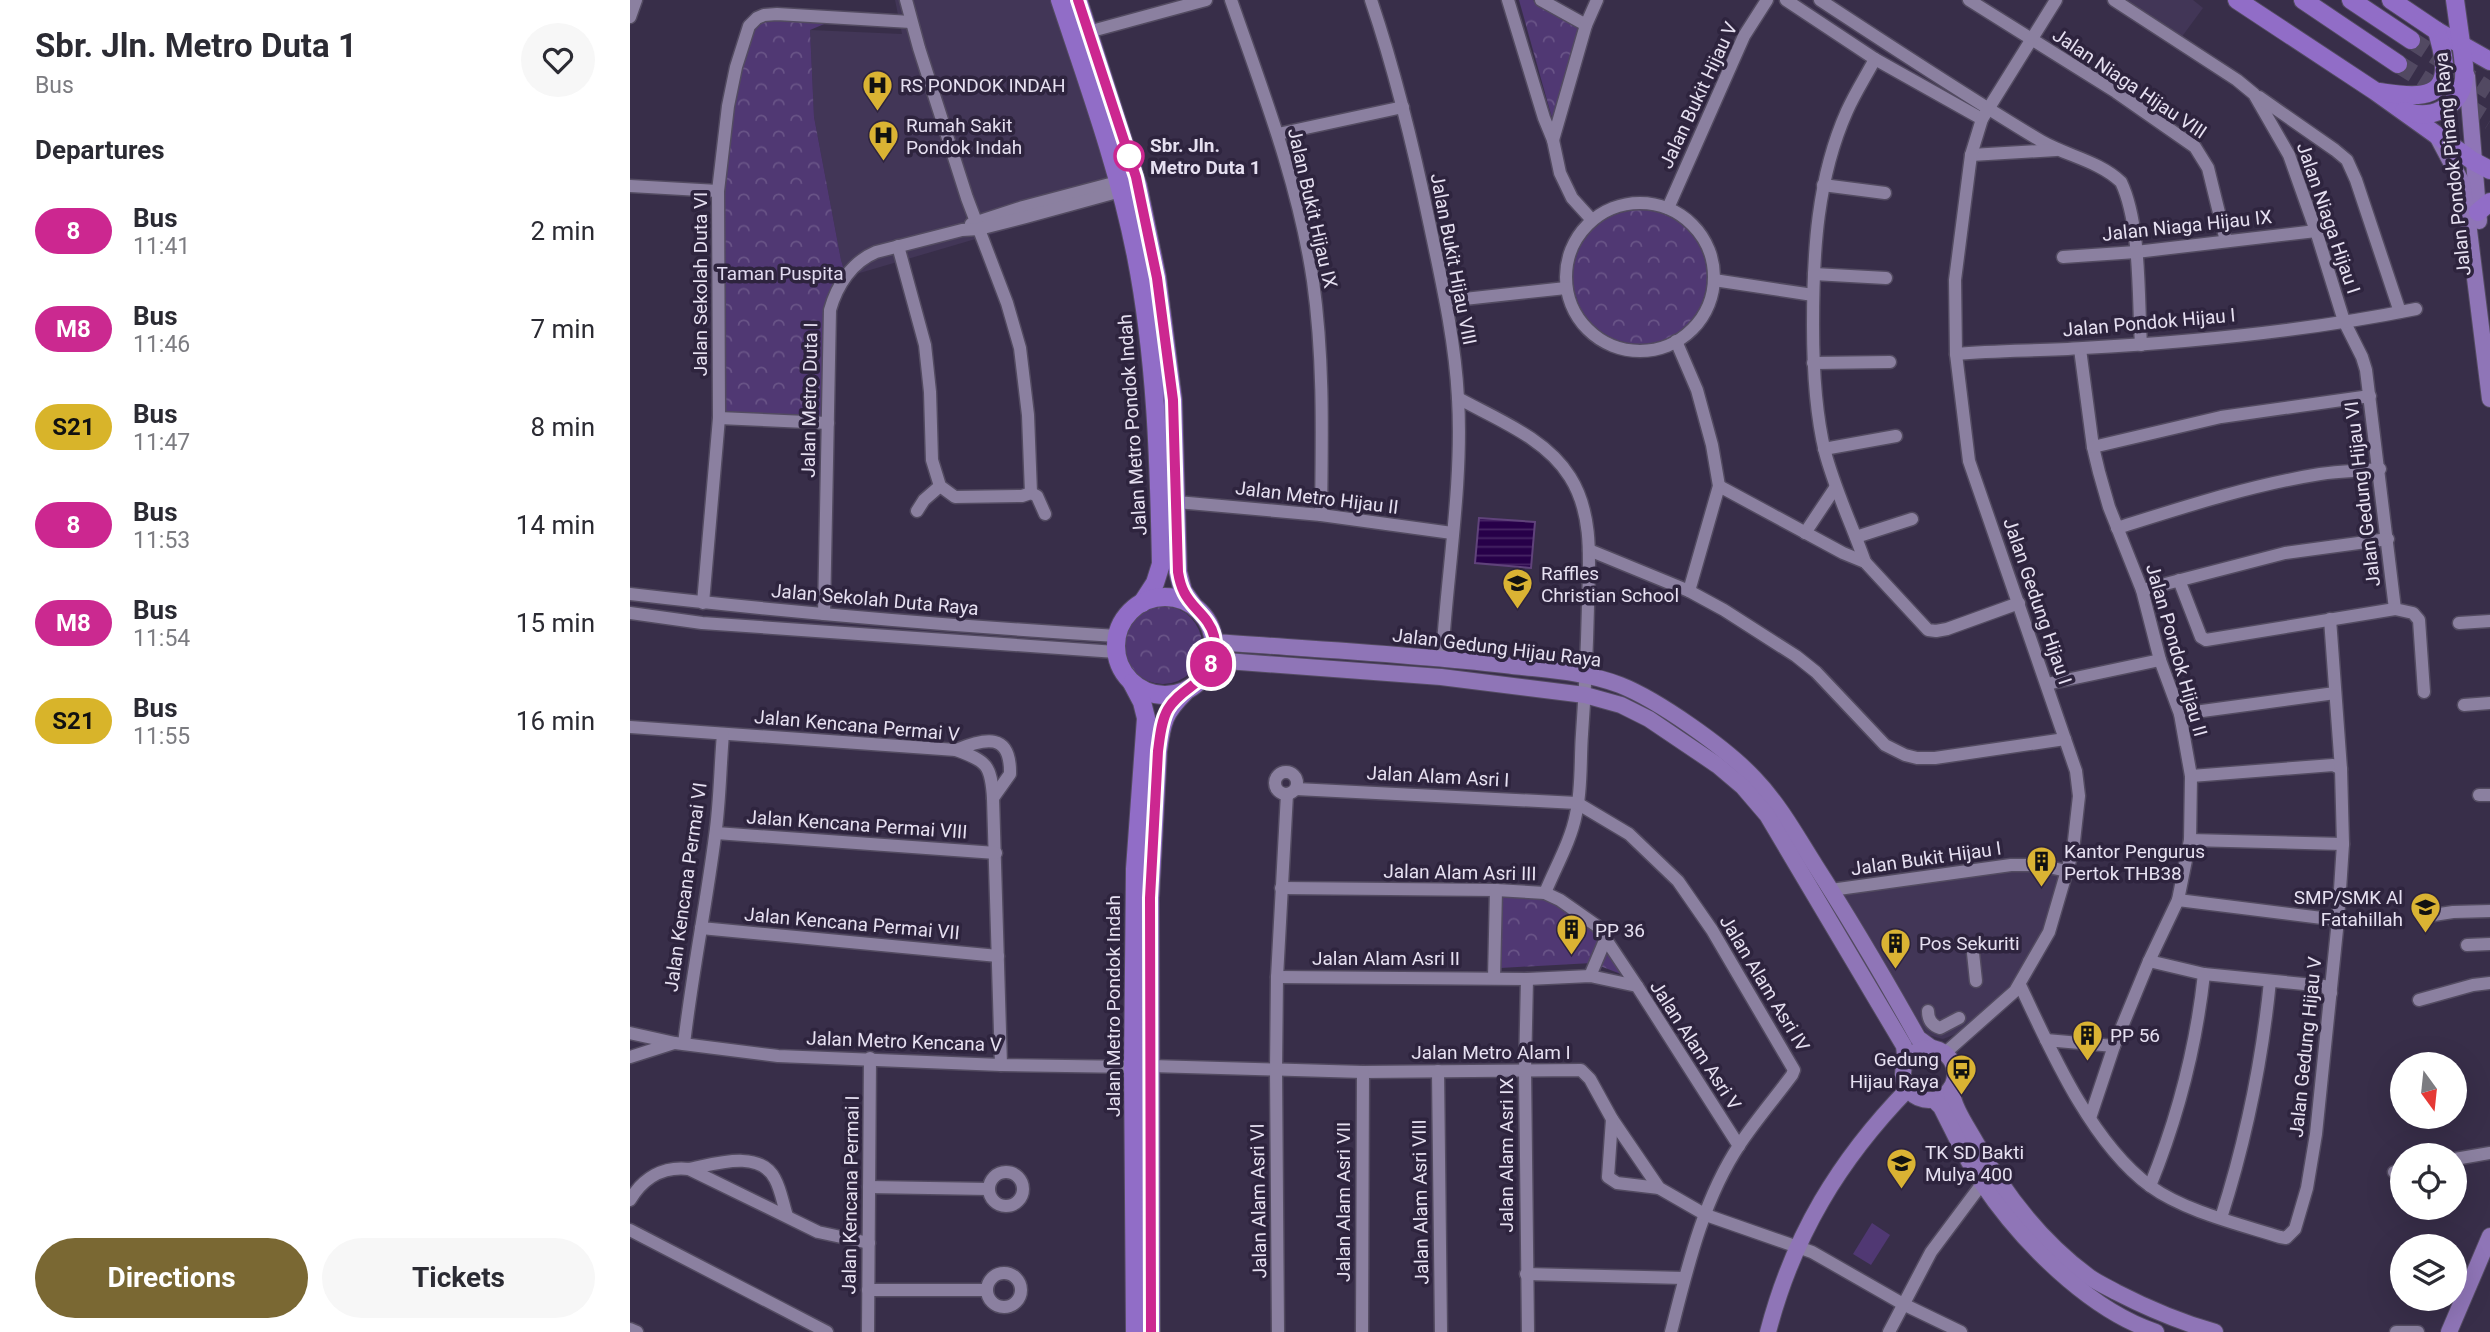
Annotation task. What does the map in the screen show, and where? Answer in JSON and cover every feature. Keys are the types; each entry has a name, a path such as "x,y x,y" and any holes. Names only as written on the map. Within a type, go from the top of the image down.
{"highway":[{"name":"Jalan Metro Pondok Indah","path":"1060,0 1128,184 1157,430 1161,564 1155,583 1142,603"},
{"name":"Jalan Metro Pondok Indah","path":"1077,0 1157,278 1173,400 1178,572 1183,591 1192,605"},
{"path":"2237,0 2490,170"},
{"path":"2302,0 2398,64"},
{"path":"2351,0 2411,40"},
{"path":"2391,0 2437,31 2490,61"},
{"name":"Jalan Pondok Pinang Raya","path":"2455,0 2466,70"},
{"path":"2375,91 2414,96 2430,93 2443,78 2444,70 2437,31"},
{"path":"2401,110 2420,114 2440,110 2456,98 2465,80 2466,70"},
{"path":"1164,597 1175,598 1192,605 1208,621 1215,642 1213,660 1199,682 1185,692 1157,695 1144,691 1132,683 1121,669 1116,644 1123,620 1142,603 1164,597"},
{"name":"Jalan Metro Pondok Indah","path":"1132,683 1142,702 1146,718 1135,869 1151,1332"},
{"name":"Jalan Metro Pondok Indah","path":"1135,1332 1142,1067 1158,751 1161,727 1168,709 1185,692"}],"main road":[{"name":"Jalan Pondok Pinang Raya","path":"2466,70 2473,161 2484,207 2480,277"},
{"name":"Jalan Pondok Pinang Raya","path":"2437,136 2462,183 2490,324"},
{"name":"Jalan Pondok Pinang Raya","path":"2486,308 2490,399"},
{"name":"Jalan Gedung Hijau Raya","path":"1215,642 1442,658 1586,675 1621,685 1692,727 1753,777 1777,805 1831,890 1918,1038 1939,1051"},
{"path":"1237,643 1233,650 1237,660"},
{"name":"Jalan Gedung Hijau Raya","path":"1213,660 1441,677 1586,695 1621,705 1649,719 1717,765 1743,787 1767,815 1905,1046 1906,1063"},
{"path":"1917,1051 1939,1051 1950,1059 1955,1073 1951,1088 1934,1100 1919,1098 1908,1089 1903,1076 1906,1063 1917,1051"},
{"path":"1951,1088 1954,1102 1987,1177 2063,1255 2090,1278 2151,1310 2215,1332"},
{"path":"1768,1332 1776,1301 1797,1245 1843,1166 1879,1119 1908,1089"},
{"path":"1934,1100 1987,1177 2012,1220 2050,1262 2086,1295 2148,1331"},
{"path":"2449,1332 2490,1236"},
{"path":"2459,1332 2490,1257"}],"street":[{"path":"630,17 636,0"},
{"path":"906,0 967,198 1007,303 1020,348 1028,415 1031,493"},
{"path":"1088,32 1206,0"},
{"name":"Jalan Bukit Hijau IX","path":"1231,0 1278,134 1308,257 1321,363 1321,515"},
{"name":"Jalan Bukit Hijau VIII","path":"1371,0 1403,107 1447,301 1458,398 1452,533 1442,658"},
{"path":"1508,0 1553,140 1560,173 1572,198 1592,220"},
{"path":"1541,0 1586,25"},
{"path":"1553,140 1586,25 1597,0"},
{"name":"Jalan Bukit Hijau V","path":"1668,208 1744,36 1767,0"},
{"path":"1786,0 1875,59 1938,95 1990,115"},
{"path":"1820,0 1990,115 2056,150 2093,163 2122,182 2136,252 2141,345"},
{"name":"Jalan Niaga Hijau VIII","path":"1969,0 2116,92 2195,147 2208,168 2226,241"},
{"name":"Jalan Gedung Hijau I","path":"1939,1051 2020,985 2049,932 2073,850 2079,796 2076,771 1969,461 1956,354 1955,280 1971,155 1990,115 2056,0"},
{"name":"Jalan Niaga Hijau I","path":"2114,0 2237,80 2254,94 2289,155 2344,321"},
{"path":"1822,23 1832,8"},
{"name":"Jalan Sekolah Duta VI","path":"703,603 719,418 718,191 728,106 736,67 749,26 764,15 777,14 911,22"},
{"path":"1865,562 1835,488 1824,449 1813,363 1813,295 1818,215 1823,186 1847,111 1875,59"},
{"path":"2254,94 2347,160 2400,312"},
{"path":"1278,134 1403,107"},
{"path":"1971,155 2056,150"},
{"name":"Jalan Metro Duta I","path":"824,614 831,305 852,267 865,256 898,246 1128,184"},
{"path":"630,186 718,191"},
{"path":"1823,186 1885,193"},
{"path":"1653,203 1682,215 1703,237 1710,250 1714,281 1712,295 1703,316 1688,333 1659,348 1642,351 1623,349 1592,334 1579,321 1570,305 1566,269 1570,250 1579,233 1592,220 1620,205 1653,203"},
{"name":"Jalan Niaga Hijau IX","path":"2063,257 2136,252 2316,231"},
{"path":"898,246 925,345 929,369 932,460 940,486 955,497 1021,496 1031,493 1037,496 1045,514"},
{"path":"1814,274 1885,278"},
{"path":"1714,281 1813,295"},
{"path":"1447,301 1566,288"},
{"name":"Jalan Pondok Hijau I","path":"1956,354 2141,345 2344,321 2416,309"},
{"name":"Jalan Gedung Hijau VI","path":"2344,321 2361,356 2370,396 2395,609 2413,613 2418,620 2424,692"},
{"path":"1676,341 1697,390 1712,445 1719,486 1689,591"},
{"name":"Jalan Pondok Hijau II","path":"2080,349 2093,447 2117,528 2142,590 2160,660 2180,714 2191,776 2190,840 2178,900 2114,1046 2090,1118"},
{"path":"1813,363 1890,362"},
{"path":"2093,447 2221,417 2370,396"},
{"path":"1458,398 1517,429 1541,446 1568,473 1581,498 1589,550 1586,695 1577,803 1574,822 1545,893"},
{"path":"719,418 828,423"},
{"path":"1824,449 1896,436"},
{"path":"2117,528 2281,481 2380,469"},
{"path":"917,511 924,500 940,486"},
{"path":"1719,486 1865,562 1928,630 1947,629 2019,603"},
{"path":"1805,533 1835,488"},
{"name":"Jalan Metro Hijau II","path":"1177,502 1321,515 1452,533"},
{"path":"1856,537 1912,519"},
{"path":"2142,590 2315,547 2388,539"},
{"path":"1589,550 1689,591 1796,656 1816,672 1885,745 1905,755 1936,758 2065,739"},
{"path":"2179,580 2201,637 2209,640 2395,609"},
{"name":"Jalan Sekolah Duta Raya","path":"630,594 824,614 1091,635 1116,644"},
{"name":"Jalan Sekolah Duta Raya","path":"630,613 702,623 1088,650 1116,644"},
{"name":"Jalan Gedung Hijau V","path":"2020,985 2046,1040 2090,1118 2123,1161 2150,1186 2167,1196 2221,1218 2280,1237 2290,1236 2295,1229 2306,1188 2316,1134 2332,993 2343,845 2341,769 2330,619"},
{"path":"2459,623 2490,621"},
{"path":"1088,650 1092,643 1091,635"},
{"path":"2047,684 2160,660"},
{"path":"2180,714 2335,693"},
{"path":"2464,705 2490,703"},
{"name":"Jalan Kencana Permai V","path":"630,727 956,750 983,761 989,768 993,798 1001,1065"},
{"name":"Jalan Kencana Permai VI","path":"680,1044 716,833 723,734"},
{"path":"956,750 983,740 992,740 1009,754 1010,774 993,798"},
{"path":"2191,776 2333,765 2341,769"},
{"name":"Jalan Alam Asri I","path":"1276,1070 1281,888 1292,791 1577,803"},
{"name":"Jalan Alam Asri IV","path":"1577,803 1629,834 1678,881 1712,930 1793,1065 1792,1075 1739,1146 1706,1215 1684,1278 1671,1332"},
{"name":"Jalan Kencana Permai VIII","path":"716,833 996,853"},
{"path":"2190,840 2343,845"},
{"name":"Jalan Bukit Hijau I","path":"1831,890 2011,865 2039,865 2067,871"},
{"name":"Jalan Alam Asri III","path":"1281,888 1545,893 1597,926 1637,986"},
{"path":"1494,978 1496,890"},
{"path":"2178,900 2338,920"},
{"path":"2427,916 2490,911"},
{"name":"Jalan Kencana Permai VII","path":"701,928 998,956"},
{"path":"1590,976 1606,938"},
{"path":"2467,945 2490,944"},
{"path":"1973,953 1976,982"},
{"path":"2149,961 2204,974 2324,986 2332,993"},
{"path":"2150,1186 2172,1128 2189,1067 2204,974"},
{"name":"Jalan Alam Asri V","path":"1527,979 1590,976 1637,986 1739,1146"},
{"name":"Jalan Alam Asri II","path":"1277,977 1527,979"},
{"name":"Jalan Alam Asri IX","path":"1527,979 1525,1070 1528,1332"},
{"path":"2221,1218 2234,1179 2253,1101 2261,1061 2270,981"},
{"path":"2419,1000 2473,985 2490,984"},
{"path":"1928,1011 1928,1018 1940,1028 1959,1018"},
{"name":"Jalan Metro Kencana V","path":"630,1033 680,1044 778,1056 1001,1065 1142,1067"},
{"path":"2046,1040 2114,1046"},
{"name":"Jalan Metro Kencana V","path":"630,1057 680,1044"},
{"name":"Jalan Kencana Permai I","path":"868,1332 870,1058"},
{"name":"Jalan Metro Alam I","path":"1142,1067 1363,1072 1581,1070 1586,1073 1612,1119 1659,1188 1706,1215 1797,1245 1903,1304 1961,1332"},
{"name":"Jalan Alam Asri VI","path":"1276,1070 1279,1332"},
{"name":"Jalan Alam Asri VII","path":"1363,1072 1363,1332"},
{"name":"Jalan Alam Asri VIII","path":"1438,1072 1441,1332"},
{"path":"1612,1119 1608,1177 1617,1183 1659,1188"},
{"path":"2467,1157 2490,1153"},
{"path":"689,1170 723,1162 745,1161 765,1166 775,1179 787,1216"},
{"path":"630,1200 649,1178 666,1170 689,1170 818,1232 869,1243"},
{"path":"1889,1332 1931,1252 1987,1177"},
{"path":"869,1187 989,1189"},
{"path":"630,1230 827,1332"},
{"path":"1526,1274 1684,1278"},
{"path":"868,1290 987,1290"},
{"path":"630,1329 637,1332"},
{"path":"2396,1332 2418,1332"}],"shaded area":[{"path":"895,0 1084,0 1143,190 846,277 814,117 810,30 902,34"},
{"path":"2114,0 2193,0 2203,8 2178,42"},
{"path":"1479,518 1535,522 1531,568 1475,563"},
{"path":"2028,865 2057,873 2060,880 2045,932 2013,984 1994,1003 1956,1034 1943,1039 1928,1035 1841,893"}],"green space":[{"path":"1519,0 1533,0 1582,30 1552,118"},
{"name":"Taman Puspita","path":"777,15 836,19 810,30 814,117 846,277 833,305 829,425 717,420 718,195 729,106 749,27"},
{"path":"1640,210 1666,215 1688,229 1702,251 1707,277 1702,303 1688,325 1666,339 1640,344 1614,339 1592,325 1578,303 1573,277 1578,251 1592,229 1614,215"},
{"path":"1155,606 1171,606 1185,612 1196,623 1202,637 1202,653 1196,667 1185,678 1171,684 1155,684 1141,678 1130,667 1124,653 1124,637 1130,623 1141,612"},
{"path":"1501,893 1544,899 1573,915 1596,931 1621,974 1592,963 1500,968"},
{"path":"1872,1223 1890,1235 1871,1265 1853,1254"}],"tunnel":[{"path":"2411,40 2490,91"},
{"path":"2398,64 2490,121"}],"bus line":[{"name":"8","path":"1078,0 1136,177 1157,278 1173,400 1178,572 1183,591 1208,621 1215,642 1213,660 1205,676 1168,709 1161,727 1158,751 1150,898 1151,1332"}],"place":[{"name":"RS PONDOK INDAH","path":"877,112"},
{"name":"Sbr. Jln. Metro Duta 1","path":"1129,156"},
{"name":"Rumah Sakit Pondok Indah","path":"883,163"},
{"name":"Raffles Christian School","path":"1518,611"},
{"name":"Kantor Pengurus Pertok THB38","path":"2041,889"},
{"name":"SMP/SMK Al Fatahillah","path":"2426,935"},
{"name":"PP 36","path":"1572,957"},
{"name":"Pos Sekuriti","path":"1896,970"},
{"name":"PP 56","path":"2087,1062"},
{"name":"Gedung Hijau Raya","path":"1962,1097"},
{"name":"TK SD Bakti Mulya 400","path":"1902,1190"}]}
